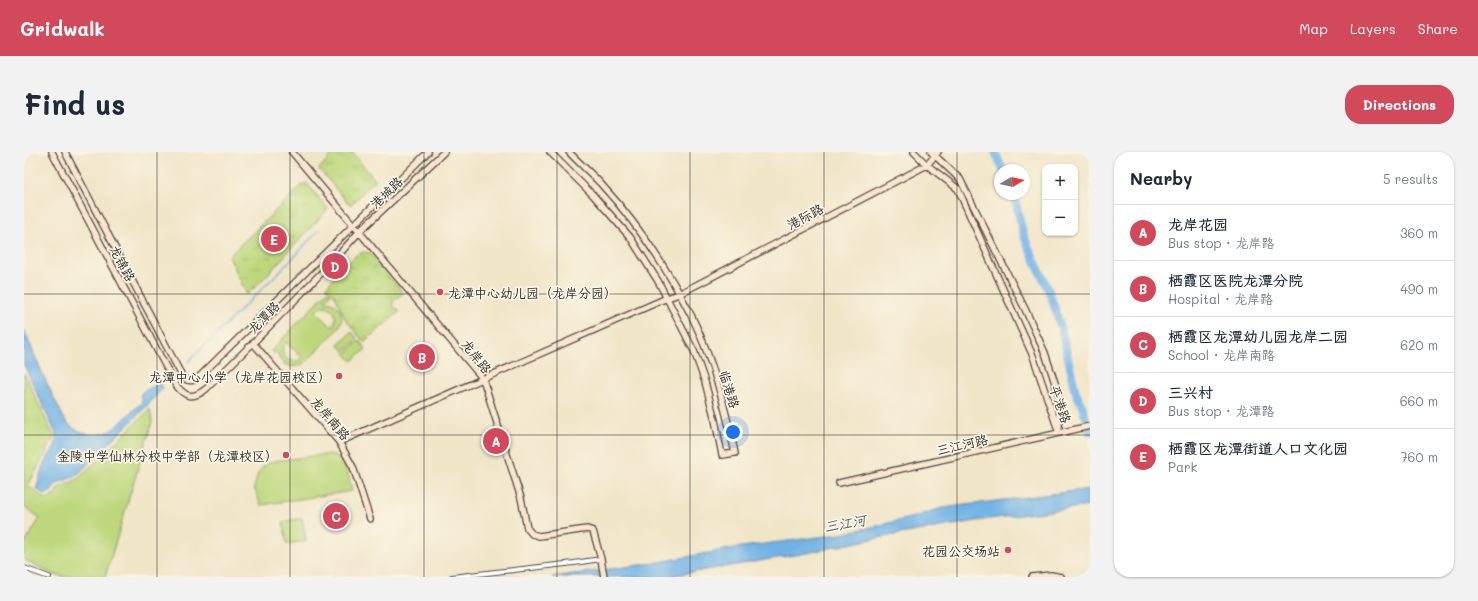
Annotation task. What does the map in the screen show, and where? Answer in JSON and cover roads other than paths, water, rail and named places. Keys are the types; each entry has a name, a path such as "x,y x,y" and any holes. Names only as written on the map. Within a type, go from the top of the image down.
{"street":[{"name":"龙锦路","path":"52,152 175,384"},
{"name":"龙锦路","path":"65,152 182,376"},
{"name":"龙岸路","path":"292,152 483,379 521,498 527,528 532,534 539,536 587,529 593,531 601,559"},
{"name":"港城路","path":"354,224 428,152"},
{"name":"港城路","path":"360,231 444,152"},
{"name":"临港路","path":"550,152 593,195 630,237 658,281 694,351 711,404 722,455 735,453 727,414 707,354 692,318 679,294 646,239 601,184 569,152"},
{"name":"平港路","path":"914,152 927,165 958,190 1033,356 1059,433"},
{"name":"港际路","path":"339,442 679,294 927,165 934,153"},
{"name":"平港路","path":"934,153 960,178 1028,315 1045,353 1059,395 1059,433"},
{"name":"龙潭路","path":"182,376 185,380 190,381 200,377 354,224"},
{"name":"龙潭路","path":"175,384 185,395 193,396 200,393 253,343 333,261 360,231"},
{"name":"龙岸南路","path":"253,343 339,442 353,467 370,519"},
{"name":"三江河路","path":"840,483 1090,426"},
{"path":"452,577 601,559 604,577"},
{"path":"24,568 48,577"},
{"path":"1032,577 1051,575 1061,577"}],"water":[{"path":"24,330 65,420 79,431 98,434 110,431 142,403 140,396 142,392 160,383 163,388 146,407 76,476 55,485 52,491 45,495 36,489 44,463 54,448 56,434 24,365"},
{"path":"1090,489 1090,506 982,520 877,538 807,553 664,577 552,577 654,563 734,548 841,534 910,518 942,508"}],"waterway":[{"path":"995,152 1000,164"},
{"path":"1015,200 1025,239 1049,291 1061,327 1076,393 1083,408 1090,433"},
{"path":"188,362 291,260 319,230"}],"place":[{"name":"栖霞区龙潭街道人口文化园","path":"274,239"},
{"name":"三兴村","path":"335,266"},
{"name":"龙潭中心幼儿园（龙岸分园）","path":"440,292"},
{"name":"栖霞区医院龙潭分院","path":"422,357"},
{"name":"龙潭中心小学（龙岸花园校区）","path":"339,376"},
{"name":"龙岸花园","path":"496,441"},
{"name":"金陵中学仙林分校中学部（龙潭校区）","path":"286,455"},
{"name":"栖霞区龙潭幼儿园龙岸二园","path":"336,516"},
{"name":"花园公交场站","path":"1008,550"}],"water label":[{"name":"三江河","path":"845,523"}]}
